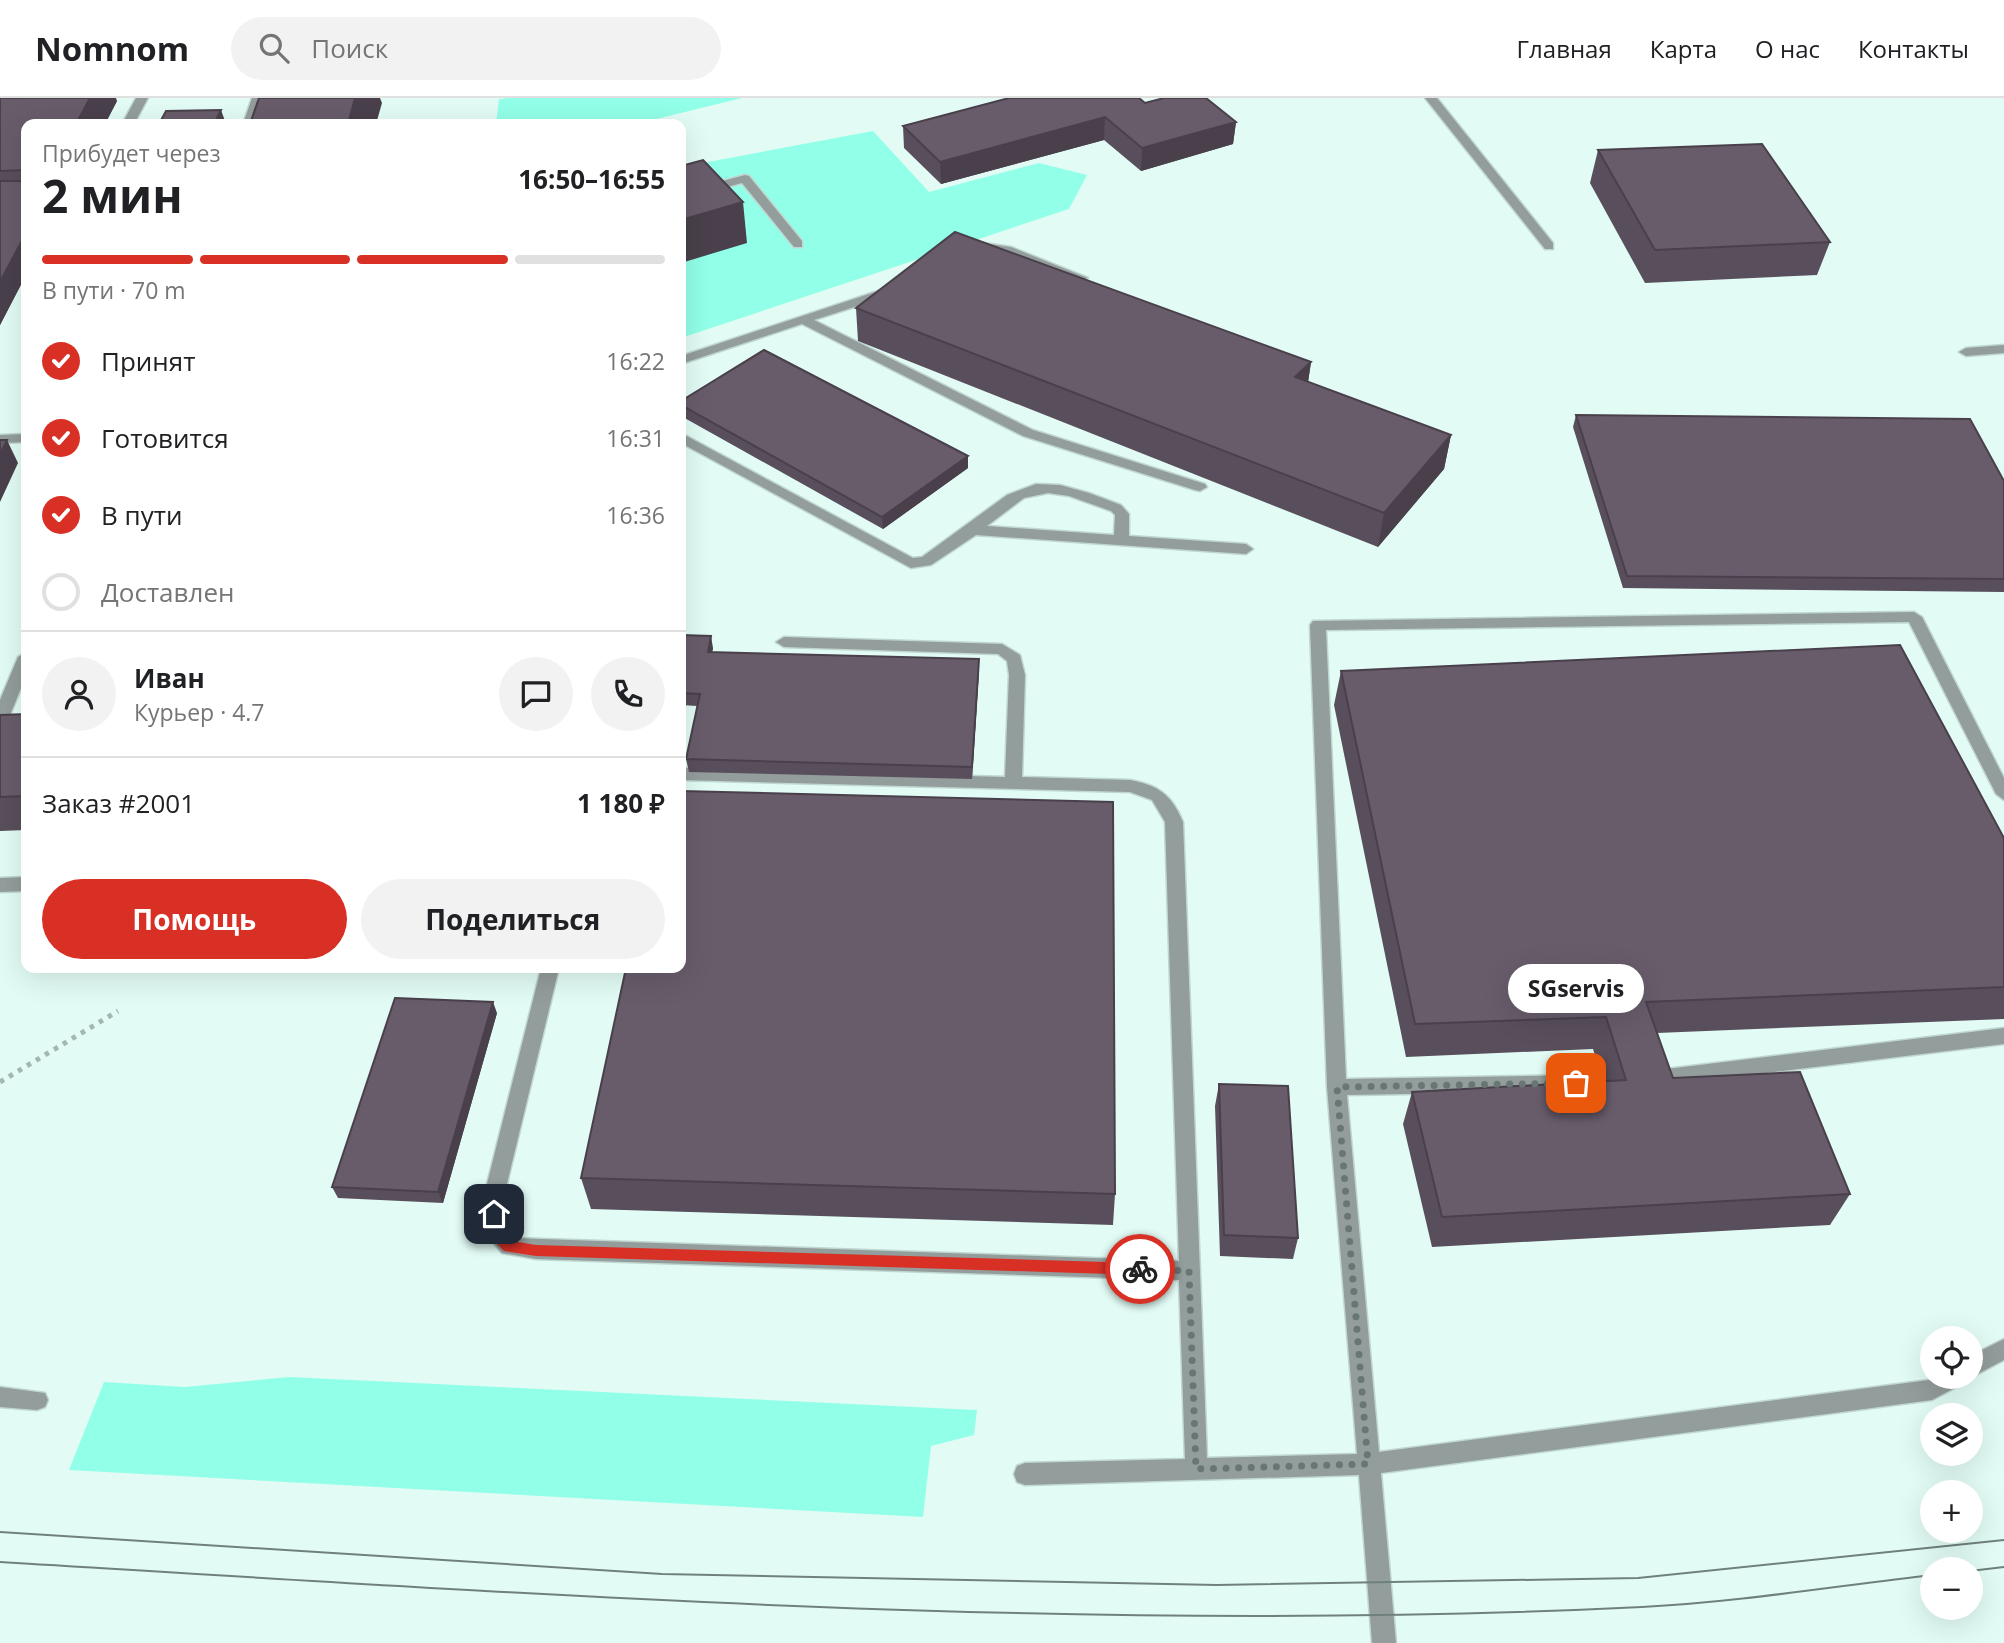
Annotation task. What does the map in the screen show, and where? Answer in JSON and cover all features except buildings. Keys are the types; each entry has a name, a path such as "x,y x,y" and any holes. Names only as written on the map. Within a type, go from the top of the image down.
{"lane":[{"path":"131,119 142,98"},
{"path":"251,119 258,98"},
{"path":"1431,98 1549,246"},
{"path":"686,194 745,179 798,244"},
{"path":"966,247 989,246 1007,250 1096,283"},
{"path":"686,358 889,292 900,284"},
{"path":"803,320 1028,433 1200,487"},
{"path":"1966,352 2004,349"},
{"path":"0,439 21,438"},
{"path":"686,441 911,563 926,562 1016,497 1028,491 1043,489 1116,508 1122,514 1121,540"},
{"path":"973,530 1246,549"},
{"path":"1384,1643 1337,1087 1318,625 1914,617 2004,794"},
{"path":"784,642 1002,649 1014,659 1017,675 1013,783"},
{"path":"0,720 21,669"},
{"path":"686,774 1152,789 1166,801 1174,822 1196,1469"},
{"path":"0,885 21,884"},
{"path":"549,973 494,1196 493,1231 509,1247 536,1251 1189,1271"},
{"path":"1648,1079 2004,1036"},
{"path":"1337,1087 1603,1083"},
{"path":"1983,1361 2004,1349"},
{"path":"1025,1474 1368,1464 1934,1389"},
{"path":"0,1397 37,1400"}],"path":[{"path":"0,1082 118,1011"}],"green space":[{"path":"742,98 656,119 497,119 499,99"},
{"path":"873,131 929,192 1039,163 1087,175 1069,209 686,336 686,166"},
{"path":"289,1377 977,1410 974,1435 931,1446 923,1517 69,1470 104,1382 185,1387"}],"tram line":[{"path":"0,1532 662,1574 1217,1585 1638,1578 2004,1540"},
{"path":"0,1562 615,1598 1026,1613 1231,1616 1437,1614 1678,1605 1920,1577"},
{"path":"1983,1569 2004,1567"}],"way so far":[{"path":"1140,1269 1189,1271 1196,1469 1368,1464 1337,1087 1576,1083"}],"place":[{"name":"SGservis","path":"1576,1083"}],"route":[{"path":"494,1214 493,1231 509,1247 536,1251 1140,1269"}]}
